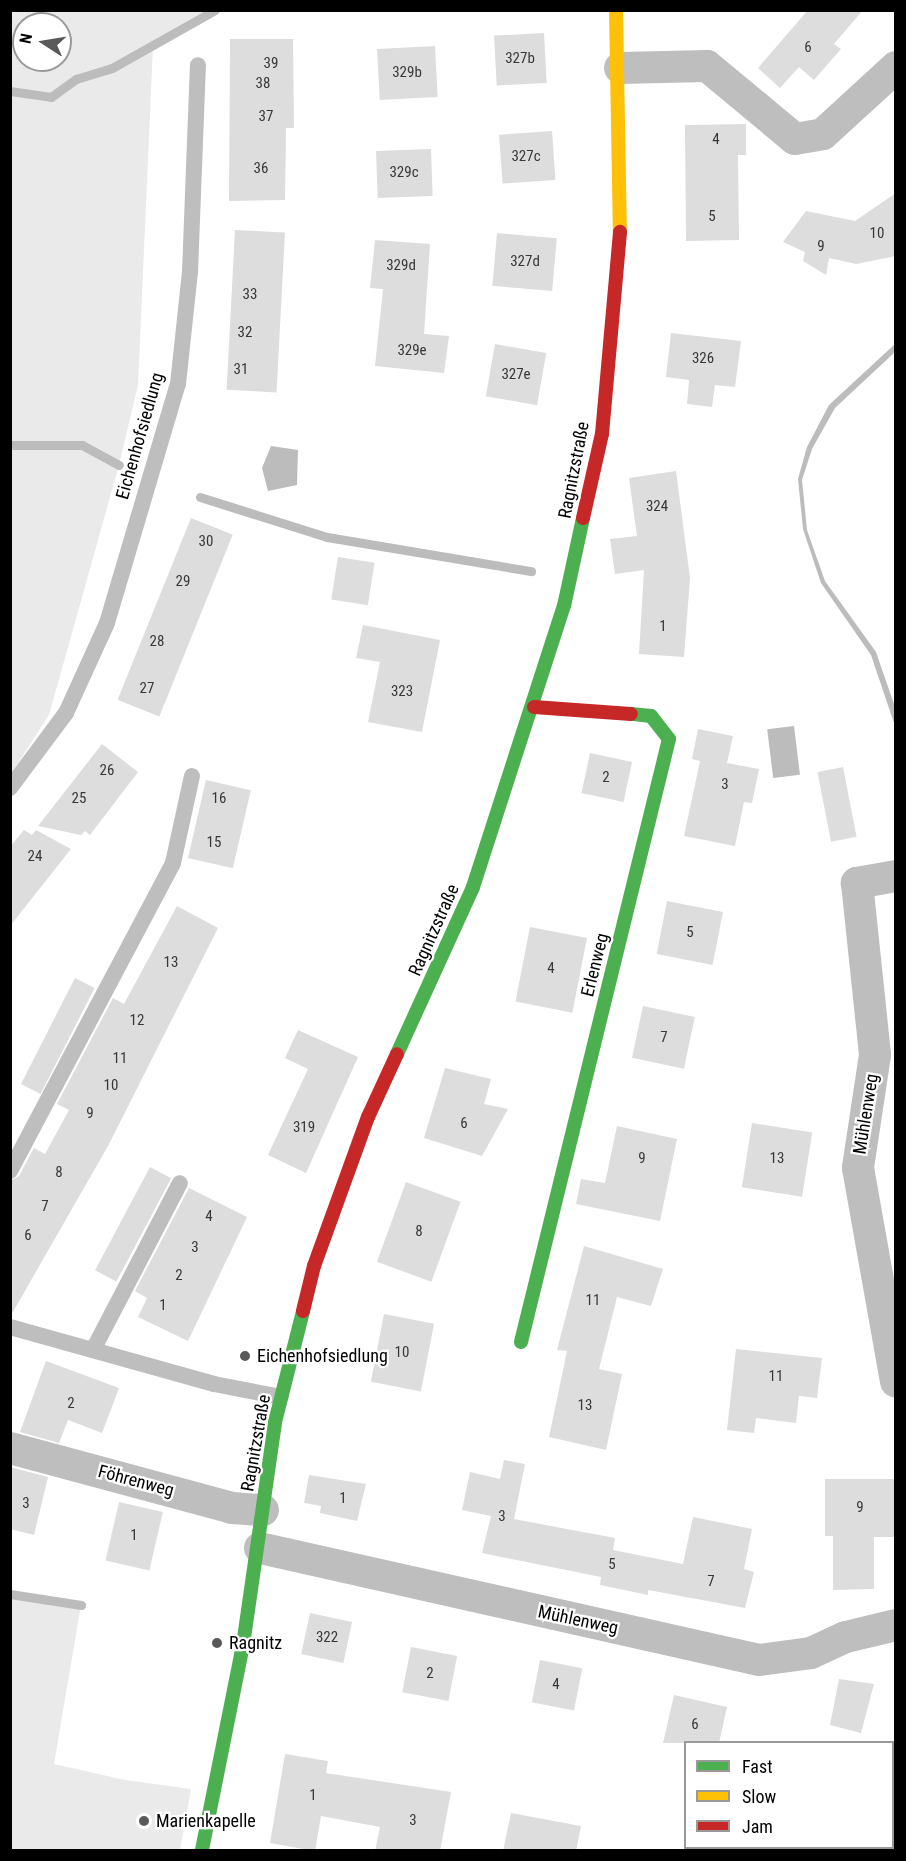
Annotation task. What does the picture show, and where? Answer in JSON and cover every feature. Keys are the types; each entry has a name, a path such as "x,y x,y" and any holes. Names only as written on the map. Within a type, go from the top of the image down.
{"main road":[{"name":"Ragnitzstraße","path":"202,1851 260,1548 263,1510 281,1397 314,1266 368,1117 473,887 534,707 564,606 602,434 622,204 620,68 616,10"},
{"name":"Erlenweg","path":"520,1342 669,739 651,716 534,707"}],"street":[{"path":"620,68 694,66 716,70 795,139 822,134 896,67"},
{"name":"Mühlenweg","path":"896,876 856,883 875,1055 858,1168 896,1382"},
{"name":"Föhrenweg","path":"10,1448 232,1508 263,1510"},
{"name":"Mühlenweg","path":"260,1548 759,1660 811,1653 846,1637 896,1624"}],"lane":[{"name":"Eichenhofsiedlung","path":"10,788 66,713 107,623 178,384 190,272 198,65"},
{"path":"10,1171 173,863 192,776"},
{"path":"93,1350 180,1183"},
{"path":"10,1327 214,1384 281,1397"}],"shaded area":[{"path":"11,11 215,11 153,47 138,385 119,465 49,715 11,774"},
{"path":"895,344 895,352 835,408 812,449 802,480 807,530 825,581 876,652 895,707 895,726 871,655 821,583 803,529 798,479 807,447 829,405"},
{"path":"271,446 298,450 297,485 268,491 262,468"},
{"path":"794,726 800,775 773,778 767,729"},
{"path":"10,1594 81,1605 54,1764 125,1780 191,1789 180,1850 11,1850"}],"building":[{"path":"808,10 863,10 834,44 841,49 814,80 799,67 780,88 758,68"},
{"path":"544,33 547,83 497,86 494,36"},
{"path":"230,39 293,39 294,128 286,128 285,200 229,201"},
{"path":"435,46 438,97 380,100 377,49"},
{"path":"746,124 746,155 738,155 739,240 686,241 685,125"},
{"path":"552,131 555,180 503,184 499,135"},
{"path":"431,149 433,196 378,198 376,151"},
{"path":"896,193 896,256 856,264 829,258 826,275 803,261 805,252 783,242 806,211 855,221"},
{"path":"235,230 285,233 277,392 227,390"},
{"path":"497,233 557,238 552,291 492,286"},
{"path":"375,240 430,244 424,334 449,336 444,373 375,366 383,289 370,288"},
{"path":"671,333 741,341 735,387 715,385 712,407 687,404 689,380 666,377"},
{"path":"495,344 546,353 537,405 486,396"},
{"path":"676,471 690,578 684,657 639,654 644,570 615,574 610,539 637,536 629,478"},
{"path":"191,518 233,535 159,717 118,700"},
{"path":"338,557 375,563 368,605 331,599"},
{"path":"363,625 440,640 422,732 368,722 380,662 356,658"},
{"path":"698,729 733,736 727,763 759,769 752,803 744,802 735,846 684,836 700,761 692,759"},
{"path":"102,744 138,772 90,835 85,831 81,835 38,826"},
{"path":"590,753 632,762 624,802 581,793"},
{"path":"843,767 857,837 831,842 817,772"},
{"path":"206,780 251,790 233,868 188,858"},
{"path":"24,830 32,835 36,830 71,849 10,926 10,847"},
{"path":"667,901 723,912 713,965 657,954"},
{"path":"177,906 218,928 108,1146 10,1317 10,1181 19,1176 34,1148 45,1154 69,1110 57,1104 113,998 124,1004"},
{"path":"530,927 587,938 572,1013 515,1002"},
{"path":"75,978 95,988 41,1094 21,1084"},
{"path":"643,1006 695,1017 684,1069 632,1058"},
{"path":"298,1030 358,1057 306,1173 268,1155 308,1069 285,1058"},
{"path":"445,1068 491,1079 484,1104 508,1109 482,1156 424,1138"},
{"path":"752,1123 812,1133 802,1197 742,1187"},
{"path":"617,1126 677,1139 660,1221 576,1204 581,1179 605,1183"},
{"path":"150,1167 171,1178 116,1282 95,1270"},
{"path":"406,1182 461,1202 431,1282 377,1262"},
{"path":"189,1188 247,1217 188,1341 138,1317 147,1298 135,1291"},
{"path":"584,1246 663,1269 651,1306 617,1297 599,1369 622,1374 606,1450 549,1437 567,1351 557,1350"},
{"path":"384,1314 434,1324 421,1391 371,1382"},
{"path":"736,1349 822,1358 817,1398 799,1396 796,1423 756,1418 754,1433 727,1430"},
{"path":"46,1361 119,1388 102,1433 68,1420 59,1443 20,1432"},
{"path":"504,1460 525,1464 514,1519 615,1538 613,1550 683,1564 693,1517 752,1529 744,1569 754,1572 745,1608 648,1590 648,1595 600,1585 601,1577 482,1553 491,1516 462,1510 470,1472 500,1479"},
{"path":"10,1467 48,1477 34,1535 10,1529"},
{"path":"309,1475 366,1484 357,1521 320,1513 321,1506 304,1503"},
{"path":"825,1479 896,1479 896,1537 874,1537 874,1589 833,1590 833,1536 825,1536"},
{"path":"119,1502 163,1512 149,1571 106,1560"},
{"path":"310,1613 352,1622 343,1663 301,1654"},
{"path":"411,1647 457,1656 448,1701 402,1692"},
{"path":"540,1660 582,1668 574,1710 532,1702"},
{"path":"839,1679 874,1684 861,1733 830,1725"},
{"path":"674,1695 727,1707 719,1741 663,1743"},
{"path":"285,1754 328,1761 326,1773 451,1792 440,1851 375,1851 380,1827 321,1816 315,1851 270,1843"},
{"path":"511,1813 581,1826 576,1851 503,1851"}],"waterway":[{"path":"10,91 51,97 76,79 112,68 215,10"},
{"path":"10,445 82,445 119,465"},
{"path":"200,497 327,537 531,571"},
{"path":"10,1594 81,1605"}],"traffic: fast":[{"path":"397,1054 473,887 564,606 583,518"},
{"path":"521,1342 669,739 651,716 631,714"},
{"path":"202,1850 243,1645 275,1422 303,1311"}],"traffic: slow":[{"path":"616,10 620,232"}],"traffic: jam":[{"path":"583,518 602,434 620,232"},
{"path":"534,707 631,714"},
{"path":"303,1311 314,1266 368,1117 397,1054"}],"place":[{"name":"Eichenhofsiedlung","path":"245,1356"},
{"name":"Ragnitz","path":"217,1643"},
{"name":"Marienkapelle","path":"144,1821"}]}
